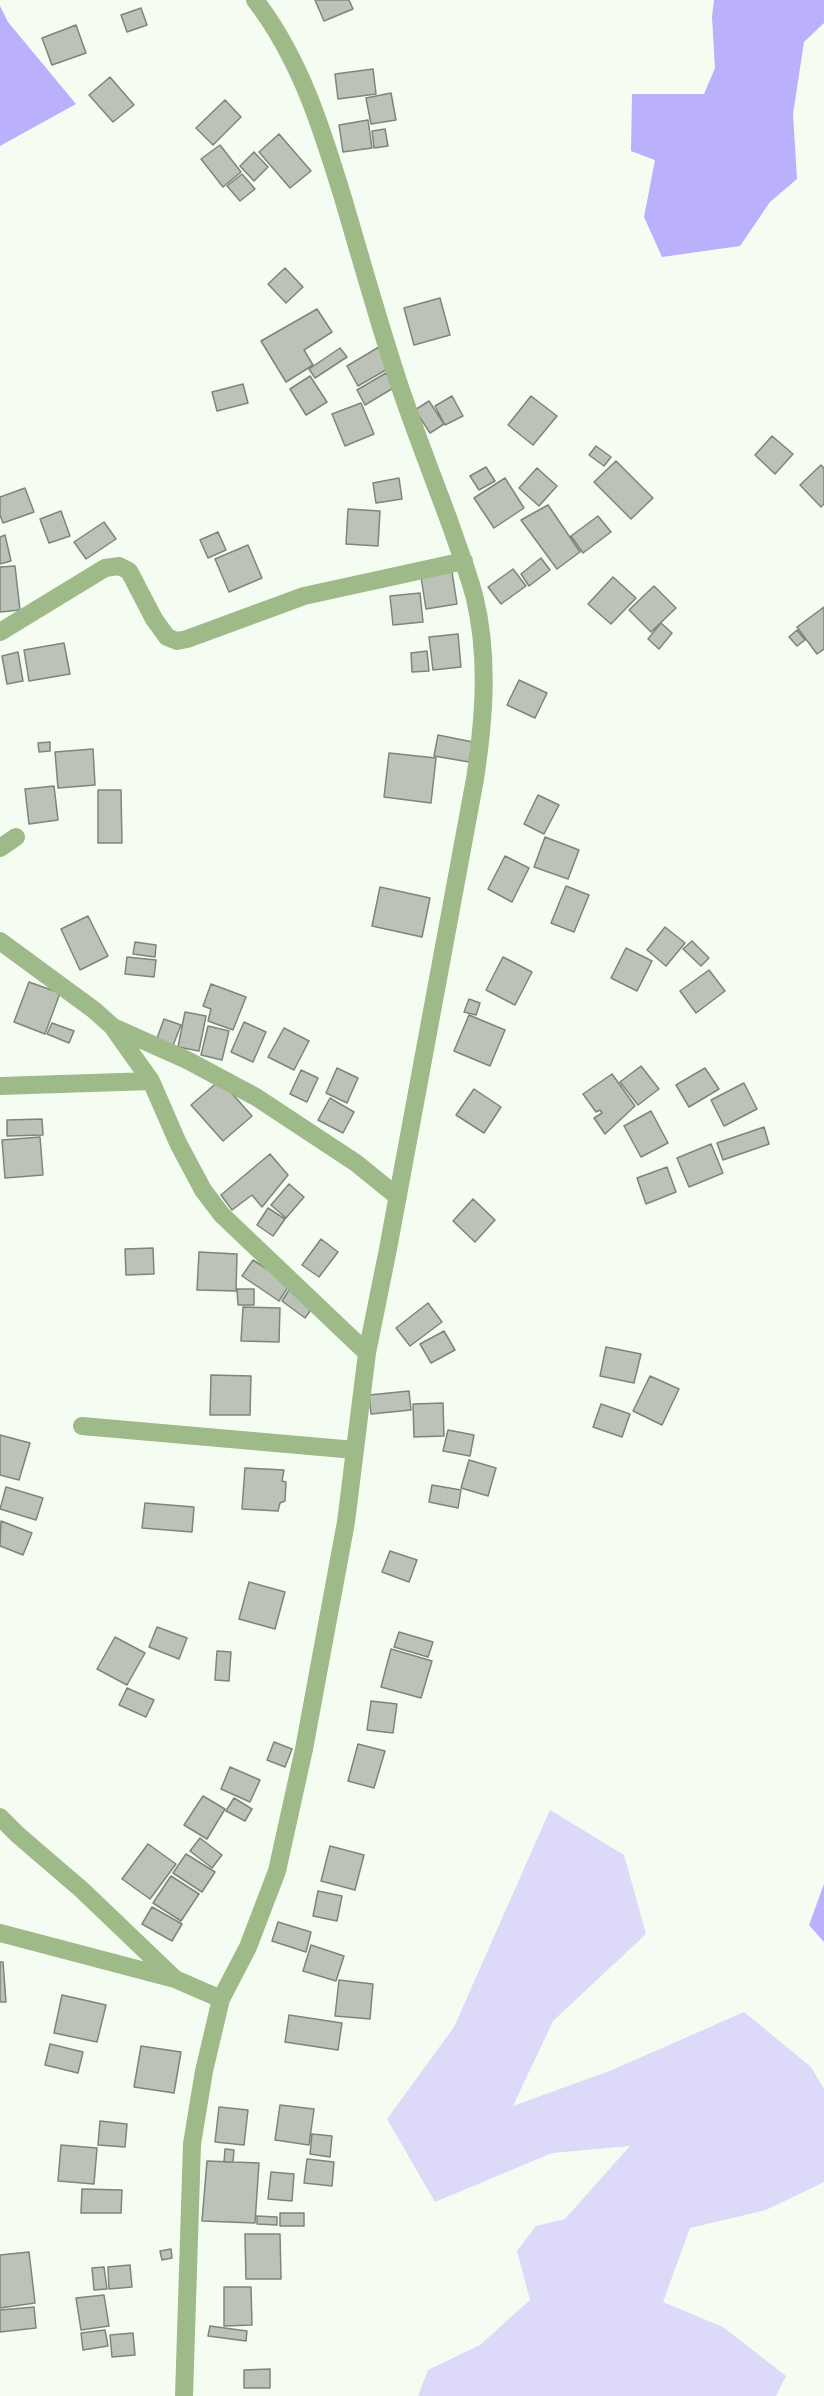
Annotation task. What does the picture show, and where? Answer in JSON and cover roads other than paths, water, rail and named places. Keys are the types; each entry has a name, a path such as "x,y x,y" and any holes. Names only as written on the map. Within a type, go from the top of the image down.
{"street":[{"path":"184,2396 192,2144 204,2071 221,1999 248,1947 277,1871 307,1738 346,1522 367,1353 398,1197 483,727 484,670 481,636 475,599 464,561 398,382 327,148 302,79 267,15 255,0"},
{"path":"0,632 105,568 119,566 129,571 154,619 167,637 177,641 197,636 304,596 400,577 464,561"},
{"path":"0,848 16,837"},
{"path":"0,941 94,1010 113,1027 152,1081 178,1143 203,1190 222,1215 367,1353"},
{"path":"113,1027 196,1064 256,1096 356,1162 398,1197"},
{"path":"0,1086 152,1081"},
{"path":"82,1426 355,1450"},
{"path":"0,1817 82,1890 175,1979"},
{"path":"0,1933 175,1979 221,1999"}]}
